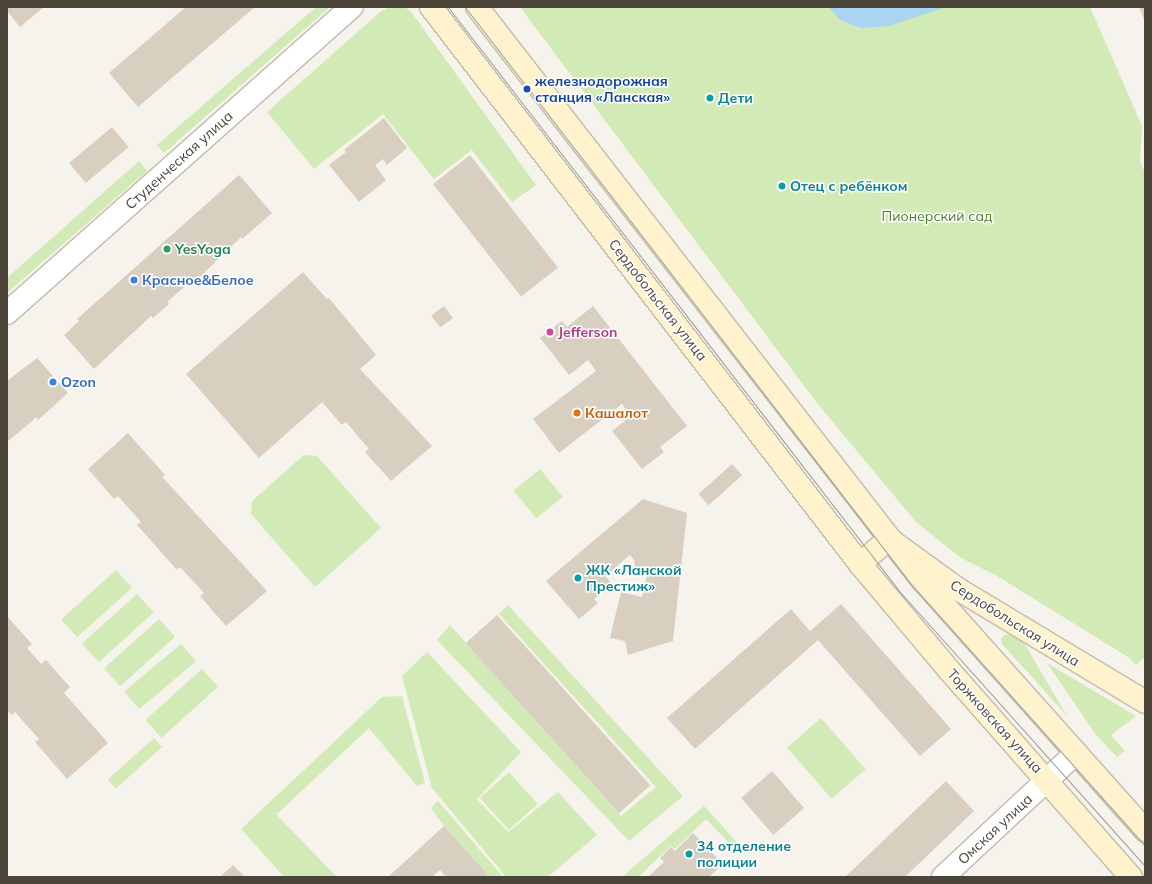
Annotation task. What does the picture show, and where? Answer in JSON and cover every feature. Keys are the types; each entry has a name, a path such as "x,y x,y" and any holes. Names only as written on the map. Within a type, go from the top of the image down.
{"main road":[{"name":"Сердобольская улица","path":"431,7 860,564"},
{"name":"Сердобольская улица","path":"477,7 889,539 958,589 1145,702"},
{"path":"860,564 889,539 922,580 1145,830"},
{"name":"Торжковская улица","path":"860,564 1131,877"}],"street":[{"name":"Студенческая улица","path":"7,313 352,7"},
{"name":"Омская улица","path":"943,877 1076,753"}],"green space":[{"path":"316,7 330,7 164,153 157,145"},
{"path":"390,7 405,7 412,13 536,185 512,202 472,150 434,179 383,114 314,169 267,112 380,12"},
{"name":"Пионерский сад","path":"520,7 1090,7 1142,126 1140,161 1145,173 1145,657 1136,665 1128,657 997,576 961,558 916,522 817,403"},
{"path":"139,161 147,171 7,293 7,278"},
{"path":"304,455 317,456 381,528 315,587 251,514 252,501"},
{"path":"540,469 563,497 536,518 514,490"},
{"path":"116,570 132,588 77,637 61,620"},
{"path":"137,594 154,613 99,662 82,644"},
{"path":"508,605 683,796 629,841 437,640 450,625 621,816 656,787 499,614"},
{"path":"159,619 175,637 120,686 104,669"},
{"path":"1011,634 1023,641 1067,716 1002,644 1001,639 1004,635"},
{"path":"181,644 196,662 139,709 124,692"},
{"path":"427,652 521,752 477,799 508,832 558,792 597,835 548,877 506,877 432,788 402,676"},
{"path":"1047,663 1136,716 1111,735 1125,751 1117,757 1096,735"},
{"path":"202,669 218,687 162,738 146,720"},
{"path":"402,696 425,783 417,786 369,728 277,814 274,812 337,877 284,877 241,829 382,697"},
{"path":"821,718 866,769 832,799 787,748"},
{"path":"154,738 162,747 116,788 108,779"},
{"path":"509,772 538,804 509,830 480,798"},
{"path":"438,801 503,877 490,877 444,826 431,808"},
{"path":"704,806 743,849 739,853 706,819 675,849 671,846 638,877 622,877"}],"water":[{"path":"829,7 946,7 889,26 860,28 839,19"}],"building":[{"path":"7,7 44,7 20,27 7,11"},
{"path":"186,7 255,7 138,107 109,73"},
{"path":"1139,7 1145,7 1145,22"},
{"path":"384,118 407,148 387,165 383,159 375,165 386,180 359,202 329,165 346,152 344,150"},
{"path":"112,127 129,147 86,183 69,163"},
{"path":"470,155 558,268 521,297 433,184"},
{"path":"239,175 272,213 242,239 241,237 199,278 197,276 167,302 169,304 153,318 151,316 94,369 64,335 79,321 77,319"},
{"path":"303,272 327,299 329,298 376,355 360,369 432,446 391,481 365,452 369,449 346,422 342,425 322,402 259,458 186,374"},
{"path":"444,306 453,318 440,328 431,316"},
{"path":"593,306 687,426 660,447 664,452 642,469 612,431 631,416 622,404 559,453 533,419 596,371 588,360 569,375 540,338 562,321 567,327"},
{"path":"37,358 68,393 38,420 36,417 7,442 7,381"},
{"path":"128,433 165,475 162,477 267,591 226,626 200,596 204,593 180,567 177,570 137,525 141,522 118,496 114,499 88,469"},
{"path":"732,464 742,475 709,505 699,494"},
{"name":"ЖК «Ланской Престиж»","path":"643,499 687,513 673,641 628,655 625,641 610,638 621,592 642,597 648,571 634,568 635,561 630,555 605,576 612,584 594,599 598,603 579,619 546,581"},
{"path":"841,604 951,729 920,756 818,640 695,749 667,718 791,609 810,631"},
{"path":"497,615 650,785 619,813 466,643"},
{"path":"7,616 32,644 27,648 41,664 46,660 70,687 64,693 108,743 67,779 35,742 39,739 15,712 12,715 7,710"},
{"path":"772,771 804,808 773,835 741,798"},
{"path":"946,781 974,811 905,877 845,877"},
{"path":"444,826 490,877 446,877 440,870 432,877 388,877"},
{"name":"34 отделение полиции","path":"693,833 723,864 709,877 648,877 664,862 660,858 671,847 675,851"},
{"path":"233,865 245,877 220,877"}],"tram line":[{"path":"448,7 900,592 1145,866"},
{"path":"465,7 911,584 1145,846"}],"place":[{"name":"железнодорожная станция «Ланская»","path":"527,89"},
{"name":"Дети","path":"710,98"},
{"name":"Отец с ребёнком","path":"782,186"},
{"name":"YesYoga","path":"167,249"},
{"name":"Красное&Белое","path":"134,280"},
{"name":"Jefferson","path":"550,332"},
{"name":"Ozon","path":"53,382"},
{"name":"Кашалот","path":"577,413"},
{"name":"ЖК «Ланской Престиж»","path":"578,578"},
{"name":"34 отделение полиции","path":"689,854"}]}
